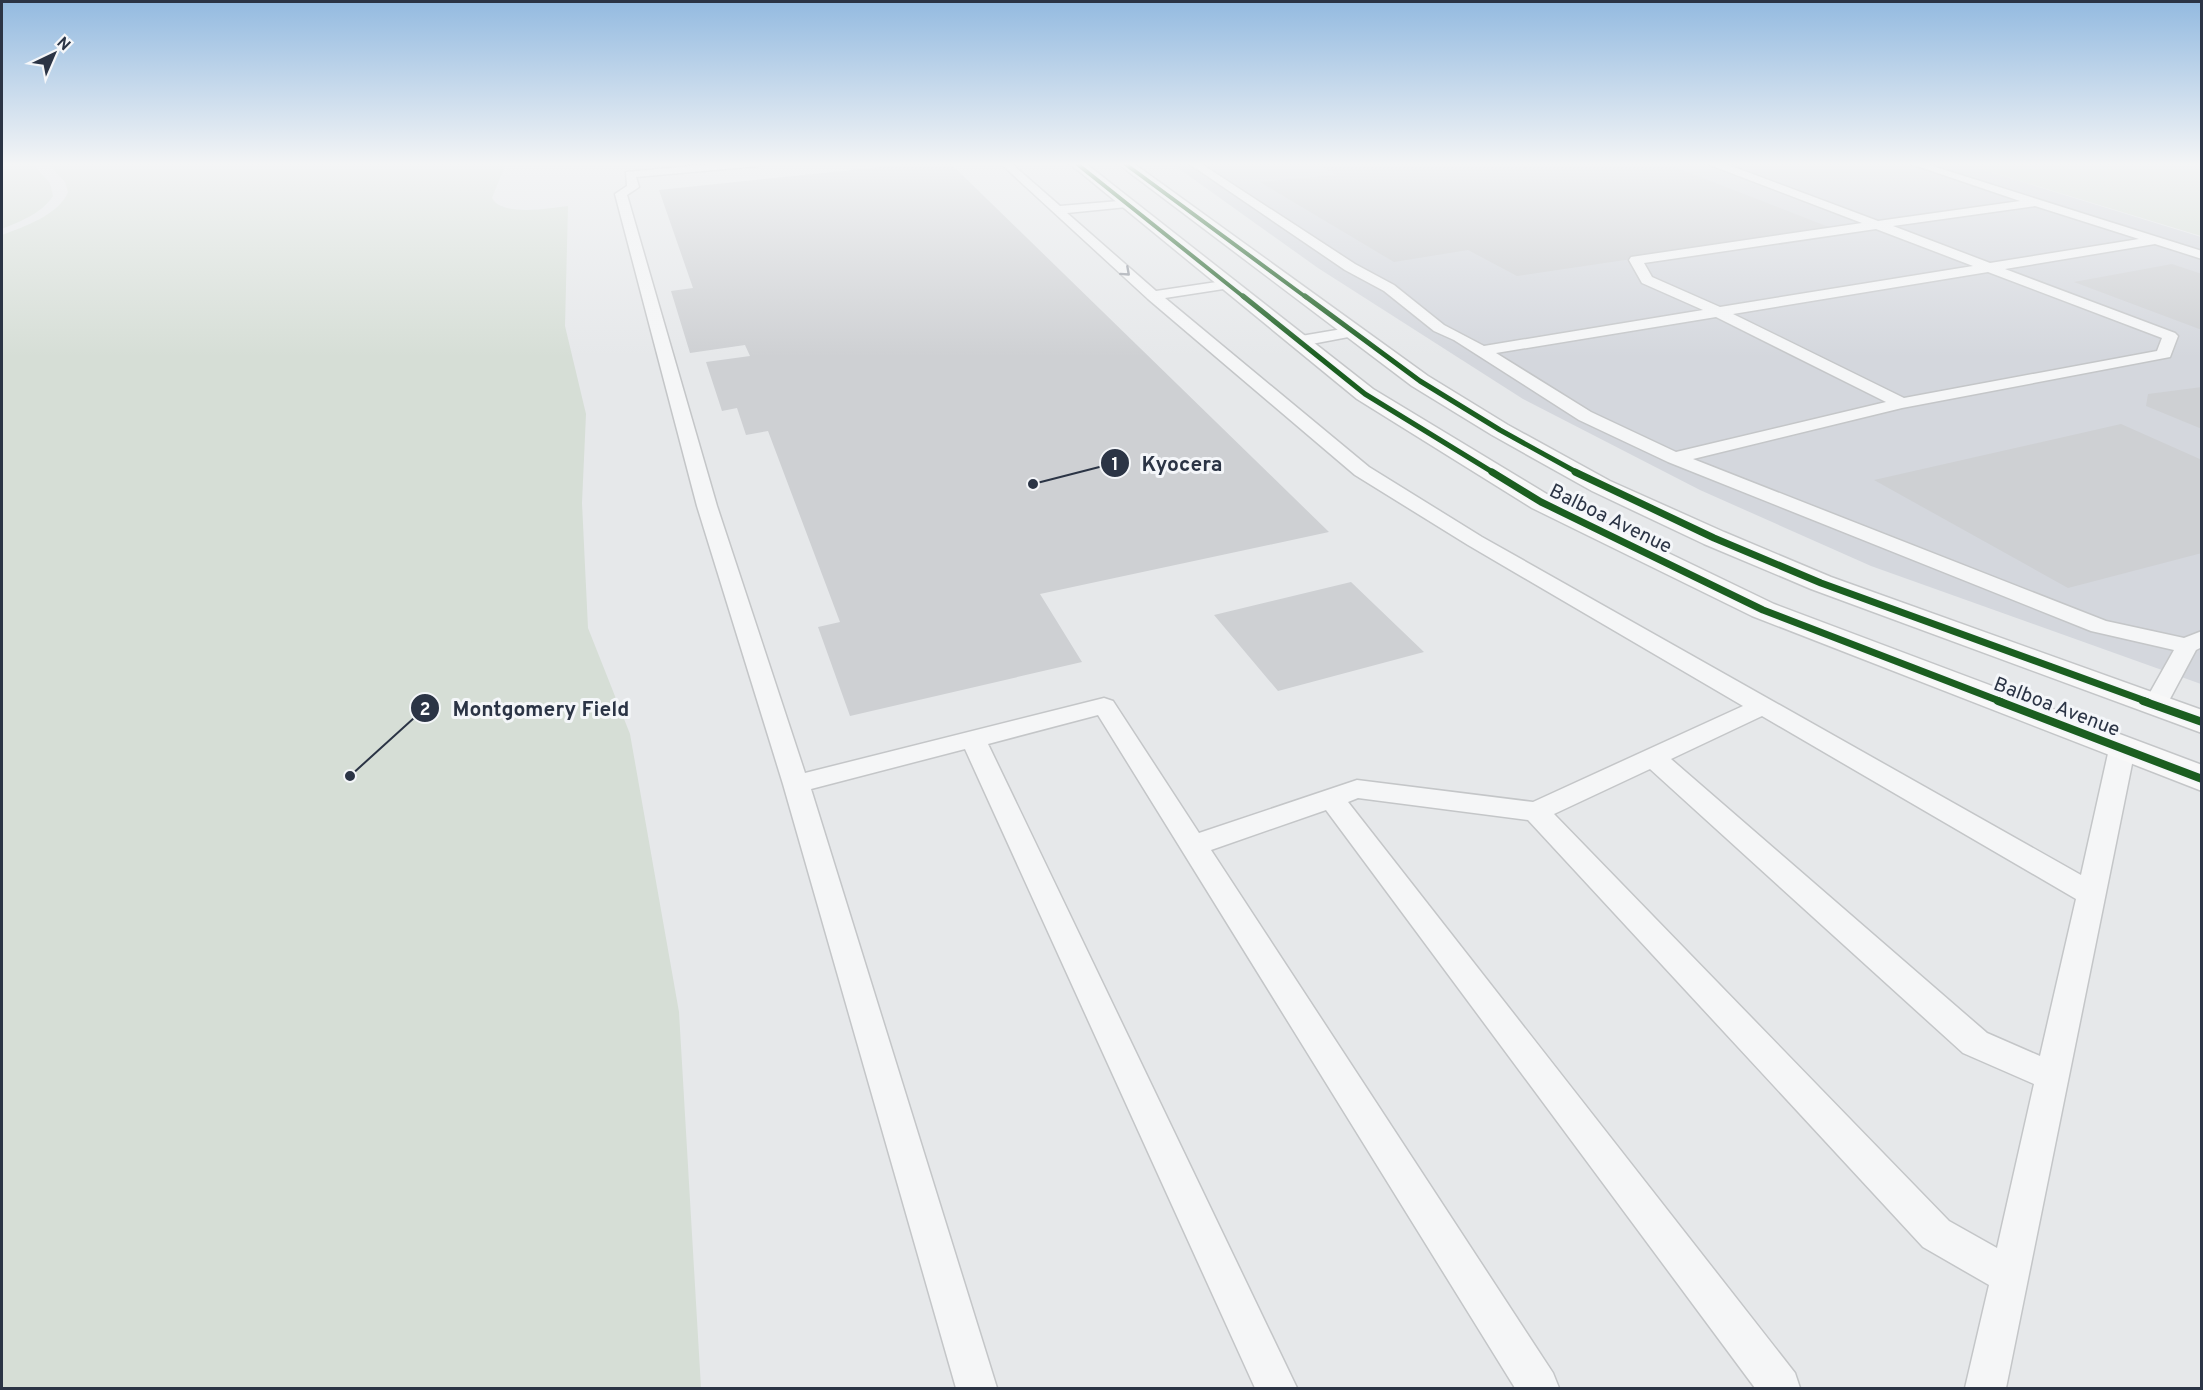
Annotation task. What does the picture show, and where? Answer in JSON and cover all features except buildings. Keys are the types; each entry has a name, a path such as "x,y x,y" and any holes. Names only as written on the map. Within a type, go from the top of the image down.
{"main road":[{"name":"Balboa Avenue","path":"1159,228 1365,394 1541,502 1763,610 2122,749 2196,774"},
{"name":"Balboa Avenue","path":"1212,228 1420,381 1510,436 1622,495 1714,538 1821,583 2202,722"}],"lane":[{"path":"630,228 707,506 796,784 976,1389"},
{"path":"1077,228 1153,296 1362,471 1475,541 2091,894"},
{"path":"1291,228 1350,267 1389,288 1439,328 1481,351 1585,416 1674,458 2099,626 2194,642 2155,705"},
{"path":"1849,228 1636,260 1647,280 1902,403"},
{"path":"1674,458 1902,403 2164,354 2170,336 1885,228"},
{"path":"2118,228 2202,255"},
{"path":"1481,351 2157,240"},
{"path":"1153,296 1230,284"},
{"path":"1301,341 1354,332"},
{"path":"796,784 1104,706 1538,1389"},
{"path":"1193,846 1357,789 1536,812 1763,706"},
{"path":"974,739 1276,1389"},
{"path":"1986,1389 2122,749"},
{"path":"1653,757 1975,1043 2052,1076"},
{"path":"1331,798 1780,1389"},
{"path":"1536,812 1936,1234 2009,1276"}],"shaded area":[{"path":"20,228 567,228 565,326 586,414 582,503 588,628 630,734 679,1012 701,1388 2,1388 2,235"},
{"path":"1262,228 2171,228 2201,237 2201,684 1871,566 1700,490 1523,399 1318,268"},
{"path":"2174,228 2201,228 2201,236"}],"cycle path":[{"path":"1157,228 1365,394 1541,502 1763,610 2202,779"},
{"path":"1212,228 1420,381 1500,430 1601,486 1714,538 1821,583 2202,722"}],"place":[{"name":"Kyocera","path":"1033,484"},
{"name":"Montgomery Field","path":"350,776"}]}
